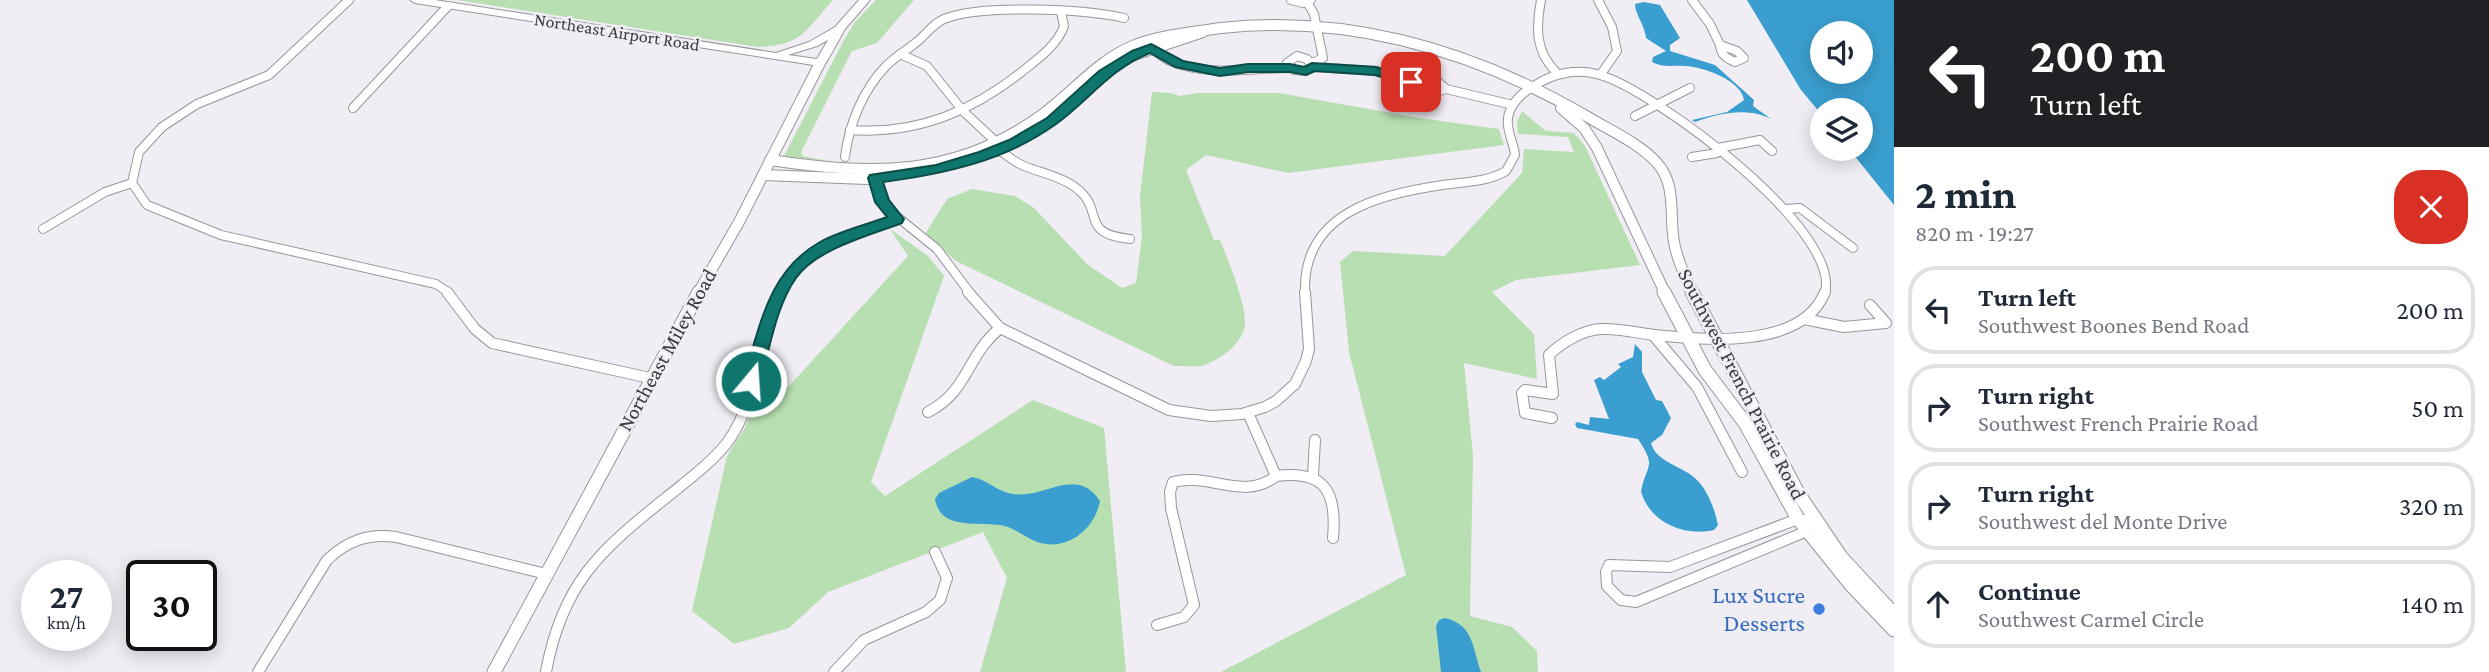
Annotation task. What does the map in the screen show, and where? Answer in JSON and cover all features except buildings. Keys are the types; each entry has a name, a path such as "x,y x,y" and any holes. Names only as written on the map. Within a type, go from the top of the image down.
{"main road":[{"name":"Northeast Airport Road","path":"415,0 820,63"},
{"path":"770,55 813,44 840,27 865,0"},
{"name":"Northeast Miley Road","path":"820,63 840,27"}],"street":[{"path":"349,0 269,75 197,104 162,127 139,152 135,162 132,183 136,194 147,205 221,235 436,284 457,300 474,331 492,343 650,378"},
{"path":"1147,45 1180,64 1220,72 1248,68 1290,68 1306,71 1321,61 1323,55 1309,1 1292,0"},
{"path":"1541,0 1539,50 1556,72"},
{"path":"1598,0 1612,27 1617,51 1601,74"},
{"path":"1692,0 1710,24 1720,45"},
{"path":"353,108 448,6"},
{"path":"845,158 850,130 876,79 900,54 938,22 954,16 1060,12 1098,12 1124,18"},
{"path":"850,130 872,132 897,129 963,111 999,91 1058,40 1064,26 1060,12"},
{"name":"Southwest French Prairie Road","path":"763,175 839,179 937,170 996,147 1051,121 1112,68 1147,45 1218,29 1315,21 1431,47 1533,86 1641,150 1658,165 1671,190 1676,253 1810,526 1851,585 1894,630"},
{"path":"900,54 927,66 963,111 992,138 996,147 1024,166 1066,181 1090,202 1092,221 1098,231 1106,236 1130,239"},
{"path":"1290,68 1288,60 1295,56 1306,57 1312,65 1376,71 1437,93 1446,89 1485,96 1513,105"},
{"name":"Northeast Miley Road","path":"494,672 650,378 763,175 820,63"},
{"path":"874,175 882,202 897,219 937,249 974,299 1000,328 1169,410 1205,417 1248,413 1281,398 1303,371 1309,347 1305,277 1310,256 1323,234 1341,216 1371,200 1401,192 1492,178 1505,173 1515,156 1507,125 1508,114 1513,105 1533,86 1556,72 1601,74 1691,127 1785,209 1812,245 1821,262 1826,283 1822,298 1804,319 1769,334 1716,338 1600,329 1552,350 1548,360 1553,394 1525,390 1522,393 1525,413 1552,418"},
{"name":"Southwest French Prairie Road","path":"1533,86 1573,117 1591,138 1686,337 1705,370 1745,424 1798,519 1810,526 1894,614"},
{"path":"1635,116 1690,88"},
{"path":"1718,148 1760,140 1772,151"},
{"path":"1692,158 1717,153 1718,148"},
{"name":"Southwest French Prairie Road","path":"770,160 874,175"},
{"path":"43,229 104,192 132,183"},
{"path":"1785,209 1800,208 1853,248"},
{"path":"546,672 553,633 562,606 588,566 617,538 707,465 730,439 780,292 792,271 826,246 897,219"},
{"path":"1804,319 1844,327 1886,323 1870,305"},
{"path":"928,412 944,403 961,386 978,350 1000,328"},
{"path":"1653,335 1697,387 1742,472"},
{"path":"1248,413 1276,476"},
{"path":"1313,476 1315,440"},
{"path":"1157,625 1181,619 1194,605 1193,587 1173,519 1169,495 1173,482 1181,478 1204,478 1251,488 1262,486 1276,476 1300,472 1313,476 1322,483 1333,499 1336,515 1333,538"},
{"path":"1798,519 1670,567 1659,569 1619,562 1609,565 1606,571 1607,587 1613,596 1625,603 1636,602 1810,526"},
{"path":"258,672 327,560 336,551 360,538 372,535 396,537 546,574"},
{"path":"834,672 864,640 926,612 940,600 947,578 935,552"}],"green space":[{"path":"457,0 833,0 809,28 794,40 758,47"},
{"path":"876,0 914,0 877,43 852,51 801,152 803,156 828,161 784,156 845,38 855,22"},
{"path":"1152,92 1180,96 1198,93 1279,93 1499,129 1504,145 1288,173 1206,155 1186,170 1214,240 1220,240 1227,258 1239,292 1245,322 1241,337 1230,350 1201,366 1174,366 956,261 925,234 947,199 972,189 1015,196 1034,208 1087,264 1122,288 1136,283 1142,236 1140,196"},
{"path":"1522,111 1546,131 1574,133 1585,146 1640,265 1516,280 1492,292 1534,334 1537,379 1464,363 1473,455 1470,616 1512,627 1537,651 1538,672 1221,672 1406,575 1349,352 1340,262 1353,251 1445,256 1522,173 1524,149 1574,152 1568,137 1518,134 1517,122"},
{"path":"890,229 928,256 944,276 871,482 885,496 1033,400 1104,428 1126,672 980,672 1007,578 983,532 828,592 789,628 734,644 692,611 727,456 746,426 760,384 780,396 908,256"}],"water":[{"path":"1747,0 1894,0 1894,205 1859,161 1873,161 1873,98 1810,98 1810,101"},
{"path":"1644,2 1660,5 1680,38 1670,45 1670,51 1715,65 1754,100 1753,106 1771,119 1743,112 1695,122 1692,120 1727,112 1744,100 1736,86 1711,72 1652,62 1653,57 1666,51 1646,38 1635,4"},
{"path":"1635,344 1642,352 1642,372 1656,400 1662,401 1671,418 1662,435 1651,443 1664,460 1691,475 1701,484 1715,513 1718,525 1714,530 1703,532 1680,529 1669,525 1652,511 1641,491 1649,461 1638,439 1577,428 1575,424 1577,422 1589,425 1590,417 1609,419 1594,380 1600,377 1604,380 1621,367 1618,364 1633,357"},
{"path":"972,477 1013,494 1037,492 1070,484 1081,485 1100,501 1092,521 1078,536 1059,544 1037,542 1008,527 954,521 939,510 935,499 939,493"},
{"path":"1445,618 1455,621 1467,632 1481,672 1441,672 1436,626 1439,620"}],"place":[{"name":"Lux Sucre Desserts","path":"1819,609"}],"route":[{"path":"751,381 780,292 792,271 826,246 897,219 882,202 875,178 937,170 984,156 1014,143 1051,121 1096,80 1137,54 1151,48 1170,61 1220,72 1242,68 1290,68 1306,71 1312,67 1376,71 1411,82"}]}
